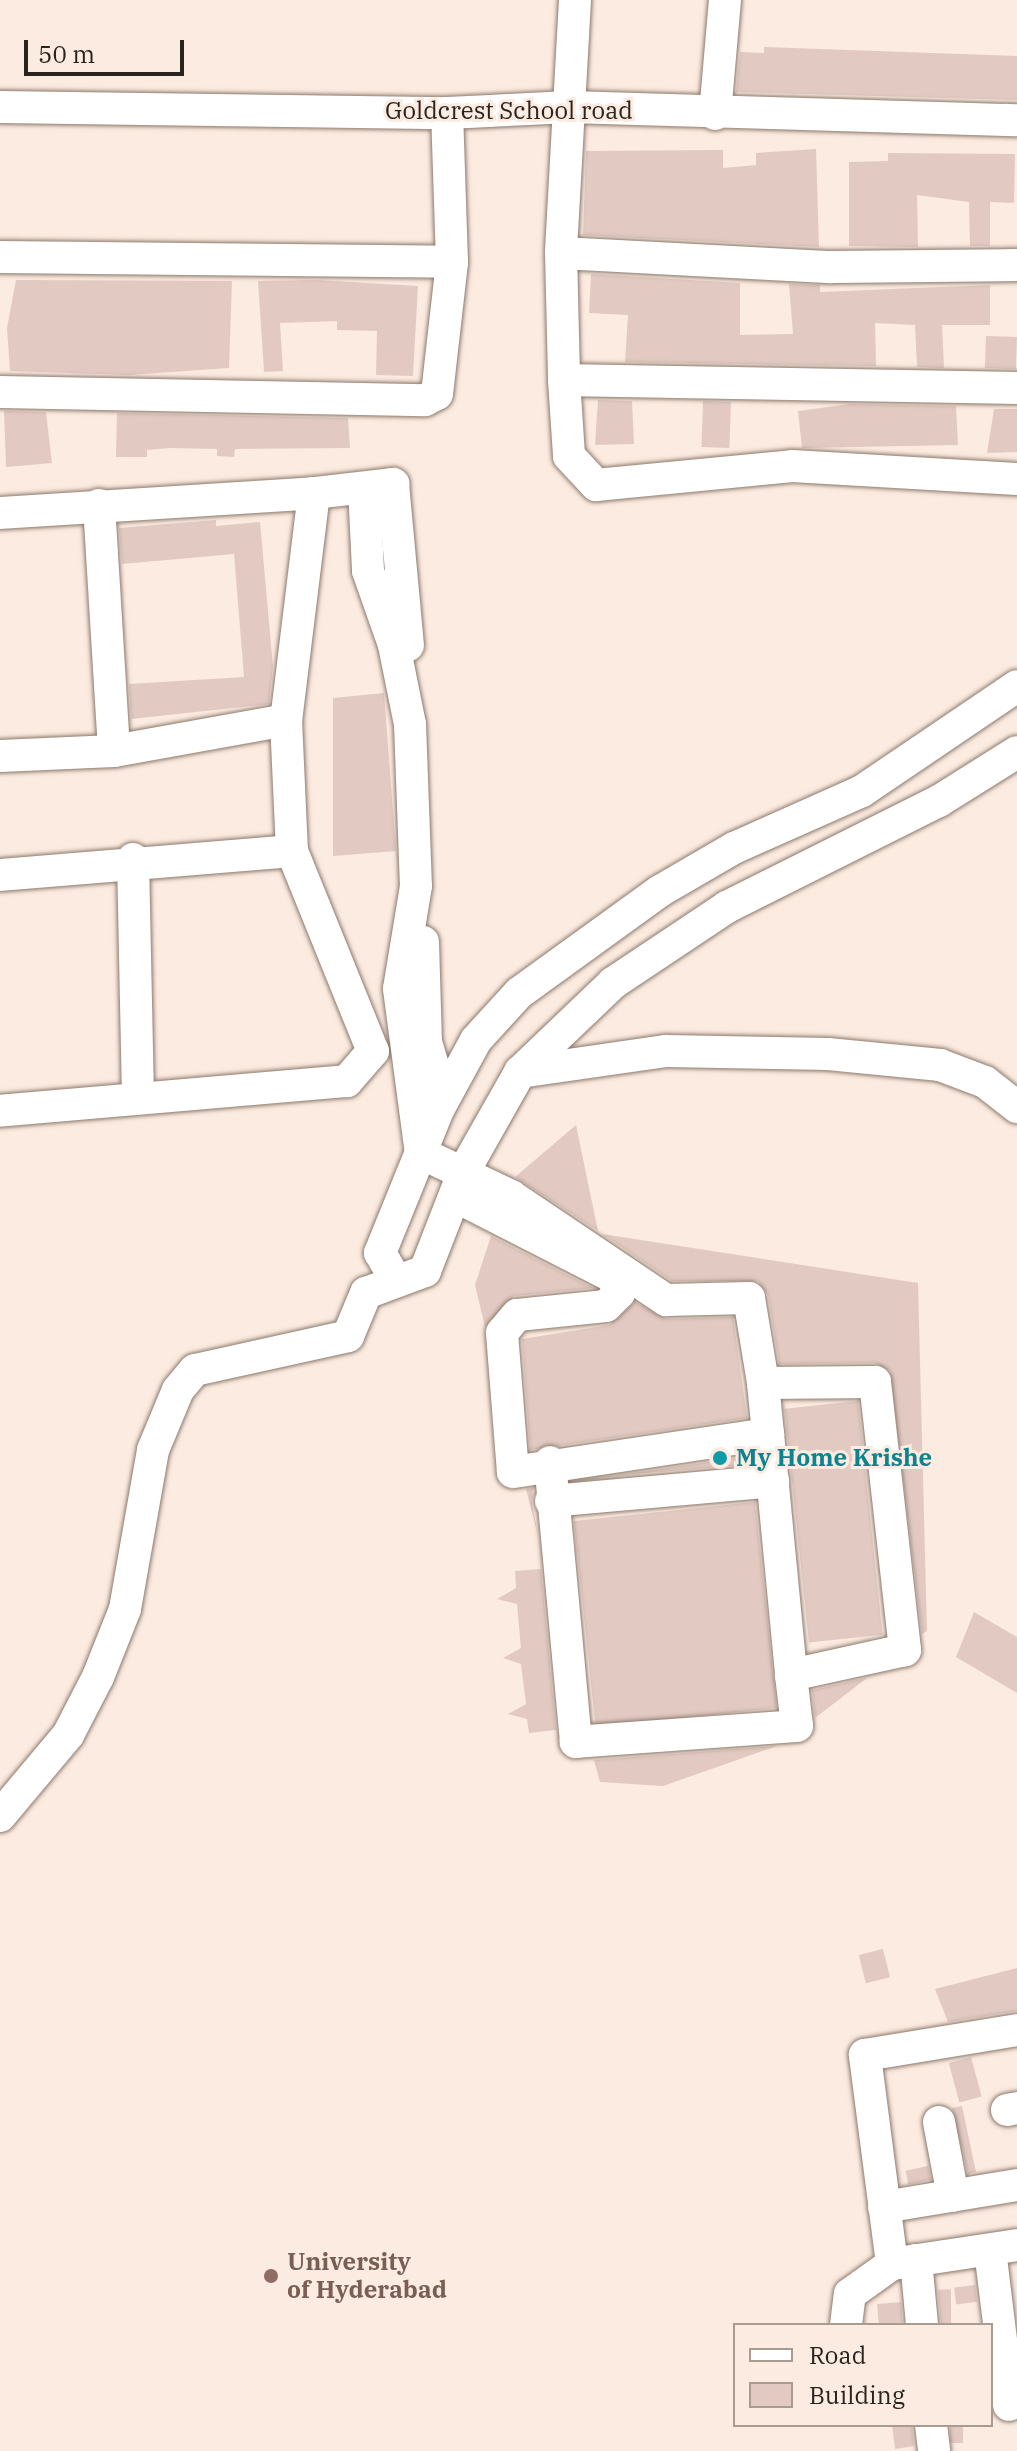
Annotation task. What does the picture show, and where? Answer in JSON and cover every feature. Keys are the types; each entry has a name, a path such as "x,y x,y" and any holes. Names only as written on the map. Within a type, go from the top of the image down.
{"street":[{"path":"575,0 561,253 569,456 596,485 792,466 1017,479"},
{"path":"715,114 725,0"},
{"name":"Goldcrest School road","path":"0,107 447,113 569,107 715,114 1017,120"},
{"path":"0,392 425,400 444,381 452,262 447,113"},
{"path":"561,253 832,267 1017,265"},
{"path":"0,257 452,262"},
{"path":"564,380 1017,388"},
{"path":"0,513 314,493 393,484 427,780 422,1004 443,1099"},
{"path":"364,488 368,571 394,645 410,724 416,886 399,989 421,1153 460,1184 613,1277 619,1293 606,1306"},
{"path":"0,1111 138,1094 347,1081 373,1051 292,851 286,720 314,493"},
{"path":"99,505 114,751"},
{"path":"394,1277 380,1253 443,1099 476,1040 519,993 647,901 734,848 862,791 1017,686"},
{"path":"0,756 114,751 286,720"},
{"path":"0,1816 68,1735 98,1677 125,1609 153,1450 178,1390 195,1370 337,1342 358,1324 366,1293 394,1277 412,1279 425,1271 460,1184 520,1072 613,983 727,907 939,801 1017,752"},
{"path":"0,875 133,859 292,851"},
{"path":"133,859 138,1094"},
{"path":"520,1072 666,1051 828,1054 940,1065 985,1082 1017,1107"},
{"path":"460,1184 666,1300"},
{"path":"550,1462 551,1501 576,1742 797,1726 763,1383 749,1298 666,1300 517,1315 502,1333 513,1472 550,1462 768,1434"},
{"path":"763,1383 875,1382 905,1650 791,1675"},
{"path":"551,1501 773,1481"},
{"path":"921,2323 884,2207 865,2055 1017,2030"},
{"path":"939,2122 953,2196"},
{"path":"884,2207 1017,2185"},
{"path":"846,2323 850,2294 904,2262 1003,2247 1009,2405"},
{"path":"931,2427 934,2451"}],"building":[{"path":"764,47 1017,56 1017,100 736,92 740,52 764,53"},
{"path":"816,149 819,247 583,235 586,151 723,150 723,168 756,165 756,153"},
{"path":"888,153 1015,154 1014,203 990,202 990,246 970,246 969,202 917,195 918,247 849,246 849,162 888,161"},
{"path":"591,274 740,283 740,335 793,334 789,284 820,285 820,292 990,285 990,325 942,325 944,368 917,367 915,325 875,323 876,366 625,362 628,315 589,313"},
{"path":"16,280 232,281 229,368 129,375 10,371 7,328"},
{"path":"316,280 418,286 413,376 376,375 377,331 337,330 337,321 280,323 283,371 264,372 258,281"},
{"path":"986,336 1017,337 1016,369 985,368"},
{"path":"598,400 632,401 634,444 595,445"},
{"path":"703,401 731,402 729,448 701,447"},
{"path":"850,404 956,406 958,445 802,448 798,411"},
{"path":"994,409 1017,409 1017,452 987,453"},
{"path":"4,411 46,412 52,463 6,467"},
{"path":"117,413 348,418 350,448 235,449 234,457 217,456 217,449 170,448 147,450 147,457 116,457"},
{"path":"216,520 216,526 260,522 273,667 269,704 131,719 129,684 244,677 234,554 122,564 119,528"},
{"path":"384,693 396,851 333,856 333,698"},
{"path":"576,1125 598,1231 515,1177"},
{"path":"602,1234 918,1283 927,1631 922,1634 890,1371 875,1363 779,1364 768,1295 758,1281 672,1281"},
{"path":"491,1236 593,1288 514,1296 485,1327 475,1285"},
{"path":"635,1302 666,1319 733,1317 747,1418 530,1450 522,1339 609,1325"},
{"path":"858,1401 883,1635 809,1642 784,1409"},
{"path":"751,1456 752,1464 612,1476"},
{"path":"533,1488 532,1503 538,1536 526,1489"},
{"path":"755,1502 777,1708 596,1727 574,1521"},
{"path":"541,1569 556,1730 529,1733 527,1719 508,1714 526,1704 521,1664 503,1658 521,1648 517,1604 497,1599 516,1588 515,1571"},
{"path":"974,1612 1017,1637 1017,1693 956,1657"},
{"path":"867,1678 815,1718 812,1690"},
{"path":"777,1746 663,1786 600,1782 594,1760"},
{"path":"883,1949 890,1977 866,1983 859,1955"},
{"path":"1017,1968 1017,2011 948,2022 935,1989"},
{"path":"971,2057 982,2097 959,2103 949,2063"},
{"path":"962,2106 976,2172 968,2174 952,2108"},
{"path":"928,2166 931,2180 908,2184 906,2171"},
{"path":"975,2285 977,2302 956,2304 954,2288"},
{"path":"951,2289 951,2323 941,2323 938,2290"},
{"path":"901,2302 903,2323 879,2323 877,2304"},
{"path":"892,2427 912,2427 914,2446 895,2449"},
{"path":"950,2427 963,2427 963,2443 950,2443"}],"place":[{"name":"My Home Krishe","path":"720,1458"},
{"name":"University of Hyderabad","path":"271,2276"}]}
